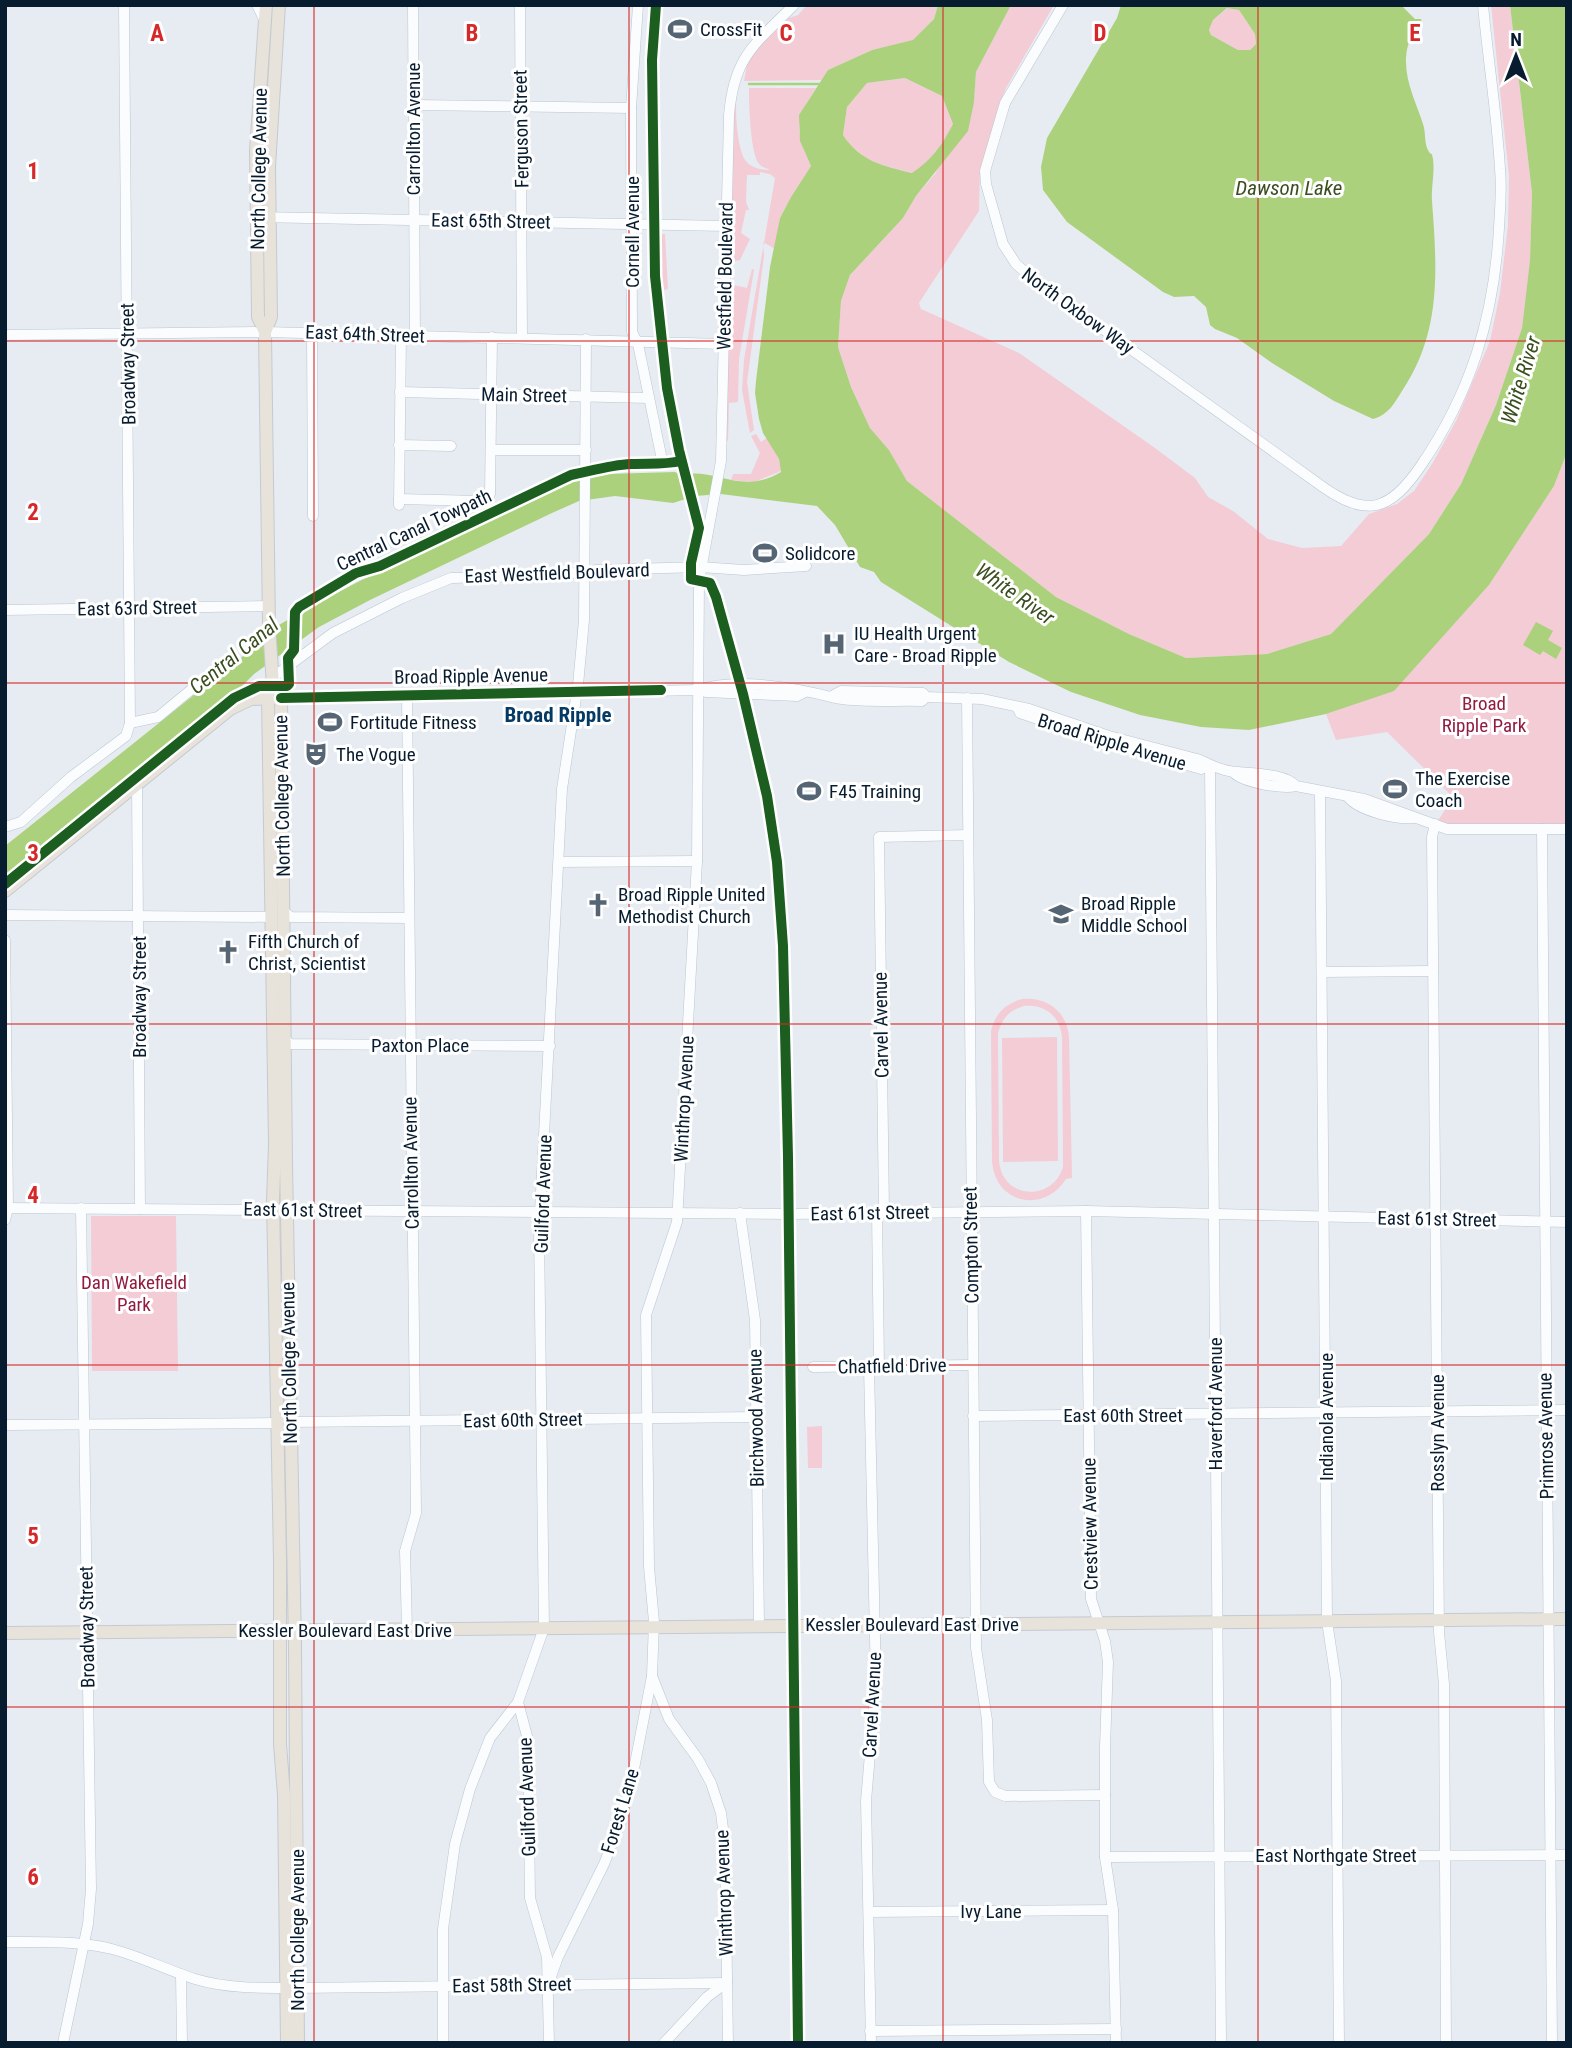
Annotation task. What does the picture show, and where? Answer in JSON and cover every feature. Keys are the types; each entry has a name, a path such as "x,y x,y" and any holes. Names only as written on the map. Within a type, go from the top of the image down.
{"main road":[{"name":"North College Avenue","path":"263,217 256,151 266,5"},
{"name":"North College Avenue","path":"279,5 258,317 265,331 269,626 286,1044 288,1210 280,1744 292,1988 298,2043"},
{"name":"East Westfield Boulevard","path":"5,891 230,709 273,686"},
{"name":"North College Avenue","path":"282,917 273,1210 294,1630 292,1988 287,2043"},
{"name":"Kessler Boulevard East Drive","path":"5,1633 1567,1619"}],"street":[{"name":"Broadway Street","path":"124,5 130,723"},
{"path":"257,5 265,21"},
{"name":"Carrollton Avenue","path":"413,5 415,336"},
{"name":"Ferguson Street","path":"520,5 522,338"},
{"name":"Cornell Avenue","path":"638,5 631,108 632,333 636,340 661,455"},
{"name":"Westfield Boulevard","path":"700,567 719,472 729,115 734,79 754,46 794,5"},
{"name":"North Oxbow Way","path":"1063,5 1005,103 986,164 986,184 1007,253 1033,279 1330,492 1361,505 1379,504 1402,492 1431,452 1471,375 1486,325 1495,275 1501,189 1483,5"},
{"path":"414,105 631,108"},
{"name":"East 65th Street","path":"263,217 725,226"},
{"name":"East 64th Street","path":"5,335 265,331 724,344"},
{"path":"312,333 313,516"},
{"path":"401,336 399,502 479,501 488,498 491,490 492,450 492,337"},
{"name":"Guilford Avenue","path":"548,2043 547,1952 533,1915 530,1898 528,1740 518,1702 544,1628 540,1213 562,789 577,691 584,620 586,339"},
{"name":"Main Street","path":"400,392 648,398"},
{"path":"399,445 451,446"},
{"path":"492,450 586,450"},
{"name":"East Westfield Boulevard","path":"273,686 313,646 340,629 402,598 451,578 700,567 744,570 806,566"},
{"name":"Winthrop Avenue","path":"654,1626 649,1567 646,1315 677,1222 697,861 700,567"},
{"name":"East 63rd Street","path":"5,610 269,606"},
{"path":"5,827 21,822 71,777 126,736 130,723 158,717 198,684"},
{"name":"Broad Ripple Avenue","path":"273,686 407,695 699,690 713,685 754,685 794,688 835,698 922,701 926,696 988,700 1210,766 1233,772 1247,771 1288,780 1296,786 1321,792 1368,800 1447,829 1567,829"},
{"name":"Carrollton Avenue","path":"407,695 416,1513 405,1551 407,1630"},
{"name":"Compton Street","path":"967,698 976,1623 977,1657 988,1738 989,1782 994,1791 1005,1796 1105,1795"},
{"name":"Haverford Avenue","path":"1210,766 1221,2043"},
{"name":"Broadway Street","path":"137,785 140,1209"},
{"name":"Indianola Avenue","path":"1321,792 1327,1621 1336,1681 1339,2043"},
{"name":"Rosslyn Avenue","path":"1435,824 1432,837 1438,1620 1443,1677 1446,2043"},
{"name":"Primrose Avenue","path":"1542,829 1552,2043"},
{"name":"Carvel Avenue","path":"870,2043 866,1801 876,1690 874,1367 881,1212 879,837 968,835"},
{"path":"559,862 697,861"},
{"path":"5,915 409,918"},
{"path":"5,940 5,1220"},
{"path":"1323,972 1433,971"},
{"name":"Paxton Place","path":"286,1044 550,1046"},
{"name":"East 61st Street","path":"7,1208 540,1213 1086,1211 1567,1222"},
{"name":"Broadway Street","path":"63,2043 91,1889 81,1208"},
{"name":"Crestview Avenue","path":"1086,1211 1091,1599 1106,1643 1108,1668 1105,1857 1113,1910 1116,2043"},
{"name":"Birchwood Avenue","path":"740,1213 755,1314 759,1625"},
{"name":"Chatfield Drive","path":"813,1367 972,1365"},
{"name":"East 60th Street","path":"973,1416 1567,1410"},
{"name":"East 60th Street","path":"5,1425 756,1417"},
{"name":"Forest Lane","path":"548,1984 558,1956 604,1864 621,1821 652,1676 654,1626"},
{"name":"Winthrop Avenue","path":"652,1676 672,1725 705,1771 721,1813 724,1844 727,2043"},
{"path":"443,2043 445,1908 460,1825 490,1738 518,1702"},
{"name":"East Northgate Street","path":"1105,1857 1567,1855"},
{"name":"Ivy Lane","path":"869,1912 1113,1910"},
{"name":"East 58th Street","path":"5,1942 83,1944 121,1952 181,1974 240,1987 727,1983"},
{"path":"181,1974 182,2043"},
{"path":"664,2043 715,1990 727,1983"},
{"path":"870,2031 1116,2029"}],"green space":[{"path":"807,5 938,5 934,19 913,41 872,50 828,70 822,80 744,81 747,65 738,85 737,124 743,155 748,163 757,168 770,170 760,165 754,151 749,88 816,88 804,109 799,126 802,144 811,166 780,218 775,249 764,243 775,178 760,172 760,175 747,175 746,202 749,210 746,210 741,233 750,239 740,260 730,262 731,141 737,83 747,62 763,42"},
{"path":"1011,5 1054,5 999,105 980,171 979,211 919,303 921,309 1019,353 1155,448 1195,478 1208,497 1233,511 1268,539 1302,548 1341,546 1369,514 1397,504 1414,491 1456,421 1490,341 1500,293 1508,225 1509,176 1491,5 1510,5 1532,193 1530,261 1522,328 1496,405 1461,484 1429,534 1331,634 1267,654 1186,658 1129,634 1056,597 907,481 889,450 870,428 851,387 838,347 841,301 850,275 903,218 916,196 935,174 974,102 976,72"},
{"path":"1228,8 1239,10 1255,34 1256,44 1250,50 1238,50 1211,35 1209,30 1213,20"},
{"path":"905,78 942,96 953,124 936,151 913,173 882,165 865,157 843,135 847,107 867,83"},
{"path":"655,234 665,234 668,289 664,290 664,298 660,298 661,283 658,283"},
{"path":"763,247 747,382 754,430 750,433 742,390 744,360"},
{"path":"752,269 754,270 739,359 738,402 729,403 728,441 729,284 747,288"},
{"path":"756,434 761,442 767,438 779,459 781,471 754,482 731,480 733,474 751,474 760,453 751,436"},
{"name":"Broad Ripple Park","path":"1567,452 1567,829 1434,827 1453,797 1387,732 1336,740 1326,714 1394,690 1489,585 1554,486"},
{"path":"1031,999 1054,1008 1064,1020 1069,1037 1072,1178 1066,1179 1057,1190 1046,1197 1034,1200 1011,1195 1002,1187 995,1176 992,1161 991,1031 998,1015 1016,1001","holes":["1024,1006 1045,1009 1055,1017 1061,1030 1063,1167 1049,1187 1028,1192 1008,1183 999,1160 998,1033 1004,1019 1011,1012"]},
{"path":"1057,1037 1058,1161 1003,1162 1002,1038"},
{"name":"Dan Wakefield Park","path":"91,1216 176,1216 178,1371 92,1371"},
{"path":"822,1426 822,1468 808,1468 807,1427"}],"water":[{"name":"White River","path":"938,5 1011,5 976,72 968,131 916,196 903,218 850,275 841,301 838,347 851,387 870,428 889,450 907,481 1056,597 1129,634 1186,658 1267,654 1331,634 1429,534 1461,484 1496,405 1522,328 1530,260 1532,193 1510,5 1567,5 1567,452 1554,486 1489,585 1394,691 1326,714 1249,730 1201,727 1140,715 1071,692 1009,662 881,582 874,572 860,567 835,525 817,506 721,494 695,496 673,503 615,496 579,501 319,627 254,674 239,689 5,877 5,846 207,687 279,625 313,605 391,565 574,479 606,474 675,472 681,475 753,481 781,472 779,459 763,433 755,393 770,267 780,218 811,166 800,141 799,115 828,70 872,50 913,40 934,19","holes":["905,78 942,96 953,124 936,152 912,173 865,157 843,135 847,107 867,83"]},
{"name":"Dawson Lake","path":"1121,5 1401,5 1415,19 1421,19 1423,27 1415,33 1409,44 1406,67 1424,127 1427,147 1433,159 1434,299 1424,346 1415,369 1393,405 1383,415 1373,419 1334,401 1237,338 1215,329 1210,325 1206,307 1194,296 1174,297 1163,292 1067,222 1043,190 1041,167 1047,138 1117,18","holes":["1227,8 1239,10 1255,34 1256,44 1250,50 1238,50 1211,35 1209,30 1213,20"]},
{"path":"1536,622 1553,631 1548,640 1562,648 1556,659 1543,651 1540,655 1523,645"}],"waterway":[{"path":"749,84 820,84"}],"cycle path":[{"path":"656,5 652,60 655,276 667,388 679,450 699,528 691,563 691,579 710,583 743,694 767,796 777,862 783,946 788,1157 798,2043"},
{"name":"Central Canal Towpath","path":"5,884 234,698 259,686 287,686 288,658 294,650 295,612 299,607 356,573 380,566 571,475 623,465 681,461"},
{"path":"281,698 661,690"}],"place":[{"name":"CrossFit","path":"680,29"},
{"name":"Solidcore","path":"765,553"},
{"name":"IU Health Urgent Care - Broad Ripple","path":"834,644"},
{"name":"Fortitude Fitness","path":"330,722"},
{"name":"The Vogue","path":"316,754"},
{"name":"The Exercise Coach","path":"1395,789"},
{"name":"F45 Training","path":"809,791"},
{"name":"Broad Ripple United Methodist Church","path":"598,905"},
{"name":"Broad Ripple Middle School","path":"1061,914"},
{"name":"Fifth Church of Christ, Scientist","path":"228,952"}],"district":[{"name":"Broad Ripple","path":"558,715"}],"water label":[{"name":"Central Canal","path":"234,656"}]}
